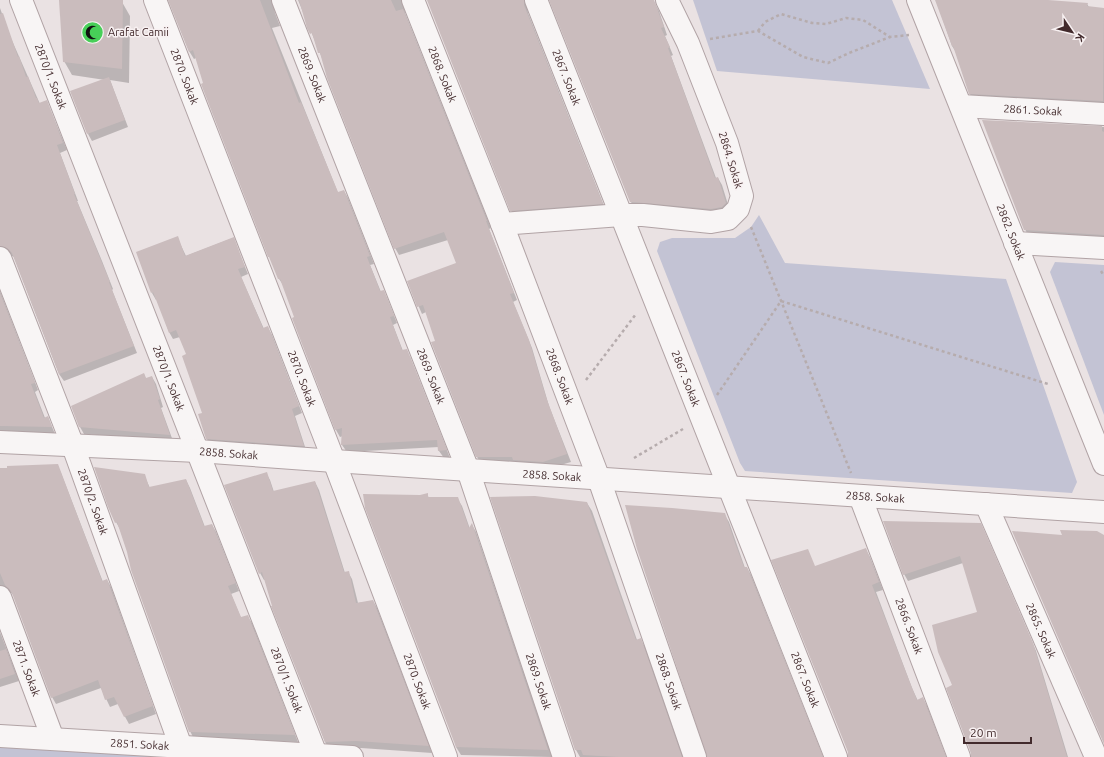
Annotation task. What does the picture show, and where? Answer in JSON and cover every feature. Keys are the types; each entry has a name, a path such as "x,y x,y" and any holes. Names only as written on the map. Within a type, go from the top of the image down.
{"street":[{"name":"2870/1. Sokak","path":"20,0 198,451 316,756"},
{"name":"2870. Sokak","path":"155,0 334,461 446,757"},
{"name":"2869. Sokak","path":"283,0 468,470 564,757"},
{"name":"2868. Sokak","path":"413,0 502,224 599,479 695,757"},
{"name":"2867. Sokak","path":"536,0 836,757"},
{"name":"2864. Sokak","path":"667,0 688,43 727,142 742,196 738,209"},
{"name":"2862. Sokak","path":"918,0 1104,464"},
{"name":"2861. Sokak","path":"961,106 1104,114"},
{"path":"502,224 621,215 643,215 711,222 728,219 738,209"},
{"path":"1015,243 1104,248"},
{"name":"2870/2. Sokak","path":"0,258 73,446 181,747"},
{"name":"2858. Sokak","path":"0,442 198,451 1104,512"},
{"name":"2866. Sokak","path":"860,496 959,757"},
{"name":"2865. Sokak","path":"986,504 1096,757"},
{"name":"2871. Sokak","path":"0,596 53,739"},
{"name":"2851. Sokak","path":"0,736 352,757"}],"path":[{"path":"758,31 765,22 781,14 812,23 826,24 846,18 863,20 890,37"},
{"path":"688,43 758,31 803,57 828,63 890,37 930,32"},
{"path":"738,209 751,227 860,496"},
{"path":"570,402 652,293"},
{"path":"781,301 1075,392"},
{"path":"633,458 701,418 781,301"}],"shaded area":[{"path":"693,0 892,0 930,89 717,71"},
{"path":"759,215 785,263 1006,279 1077,482 1072,493 745,471 740,463 657,251 660,242 672,238 735,238 751,227"},
{"path":"1055,262 1104,265 1104,415 1050,272"},
{"path":"79,747 215,757 0,757 0,748"}],"building":[{"name":"Arafat Camii","path":"59,0 123,0 122,69 63,62"},
{"path":"168,0 260,0 299,103 301,102 338,192 344,190 370,256 367,257 380,291 384,290 394,316 390,317 402,350 407,349 447,450 438,451 437,440 341,445 342,428 335,430 292,318 294,317 280,279 278,279 268,257 201,84 203,83 193,50 189,52"},
{"path":"299,0 391,0 396,11 403,9 514,293 510,294 529,340 546,397 567,454 543,462 513,460 512,457 476,457 431,342 435,341 423,305 417,307 407,281 456,263 444,232 394,249 327,78 320,53 318,53 312,33 310,34 307,28"},
{"path":"427,0 524,0 524,5 603,204 510,211"},
{"path":"549,0 654,0 664,27 661,28 670,47 668,48 715,178 718,177 726,203 722,207 711,209 630,202"},
{"path":"935,0 1048,0 1088,3 1087,6 1104,8 1103,101 969,94 953,46"},
{"path":"3,13 18,57 19,56 26,77 28,76 36,98 39,103 47,100 63,143 57,145 74,194 134,346 59,374 12,253 7,248 0,246 0,14"},
{"path":"109,77 125,120 87,134 70,91"},
{"path":"982,120 1102,126 1102,131 1104,132 1104,235 1024,230"},
{"path":"178,236 185,256 234,237 245,267 238,269 263,328 268,326 299,406 292,409 304,446 206,439 198,414 202,413 182,356 186,354 176,330 169,333 153,292 151,293 136,252"},
{"path":"0,293 35,383 31,384 44,418 48,416 52,427 0,426"},
{"path":"144,373 146,378 152,376 160,399 158,400 170,435 79,427 71,406"},
{"path":"58,464 102,581 107,579 153,706 124,717 114,697 105,700 98,680 51,698 12,593 5,585 0,573 0,468 7,468 7,466"},
{"path":"94,467 145,474 149,487 186,479 204,526 212,524 236,583 228,586 241,617 248,615 295,735 189,732 131,570 117,522 115,523 108,507"},
{"path":"267,472 273,491 315,481 344,572 349,571 356,603 373,600 429,746 356,741 325,742 271,606 262,572 259,574 224,485"},
{"path":"428,493 428,497 458,497 469,528 472,523 548,750 456,747 365,508 363,494 420,495"},
{"path":"535,496 587,502 636,640 641,638 682,757 618,757 583,755 581,750 575,750 490,497"},
{"path":"625,505 725,513 744,567 747,567 823,757 707,757 637,549"},
{"path":"883,521 981,523 1033,643 1067,757 971,757 971,753 946,688 952,685 938,652 932,625 977,612 960,556 903,575"},
{"path":"1060,530 1097,531 1104,535 1104,744 1012,531 1062,535"},
{"path":"866,548 879,582 872,585 917,700 923,697 946,757 848,757 848,752 771,560 808,549 815,566"},
{"path":"6,649 15,674 0,679 0,651"}],"place":[{"name":"Arafat Camii","path":"92,32"}]}
